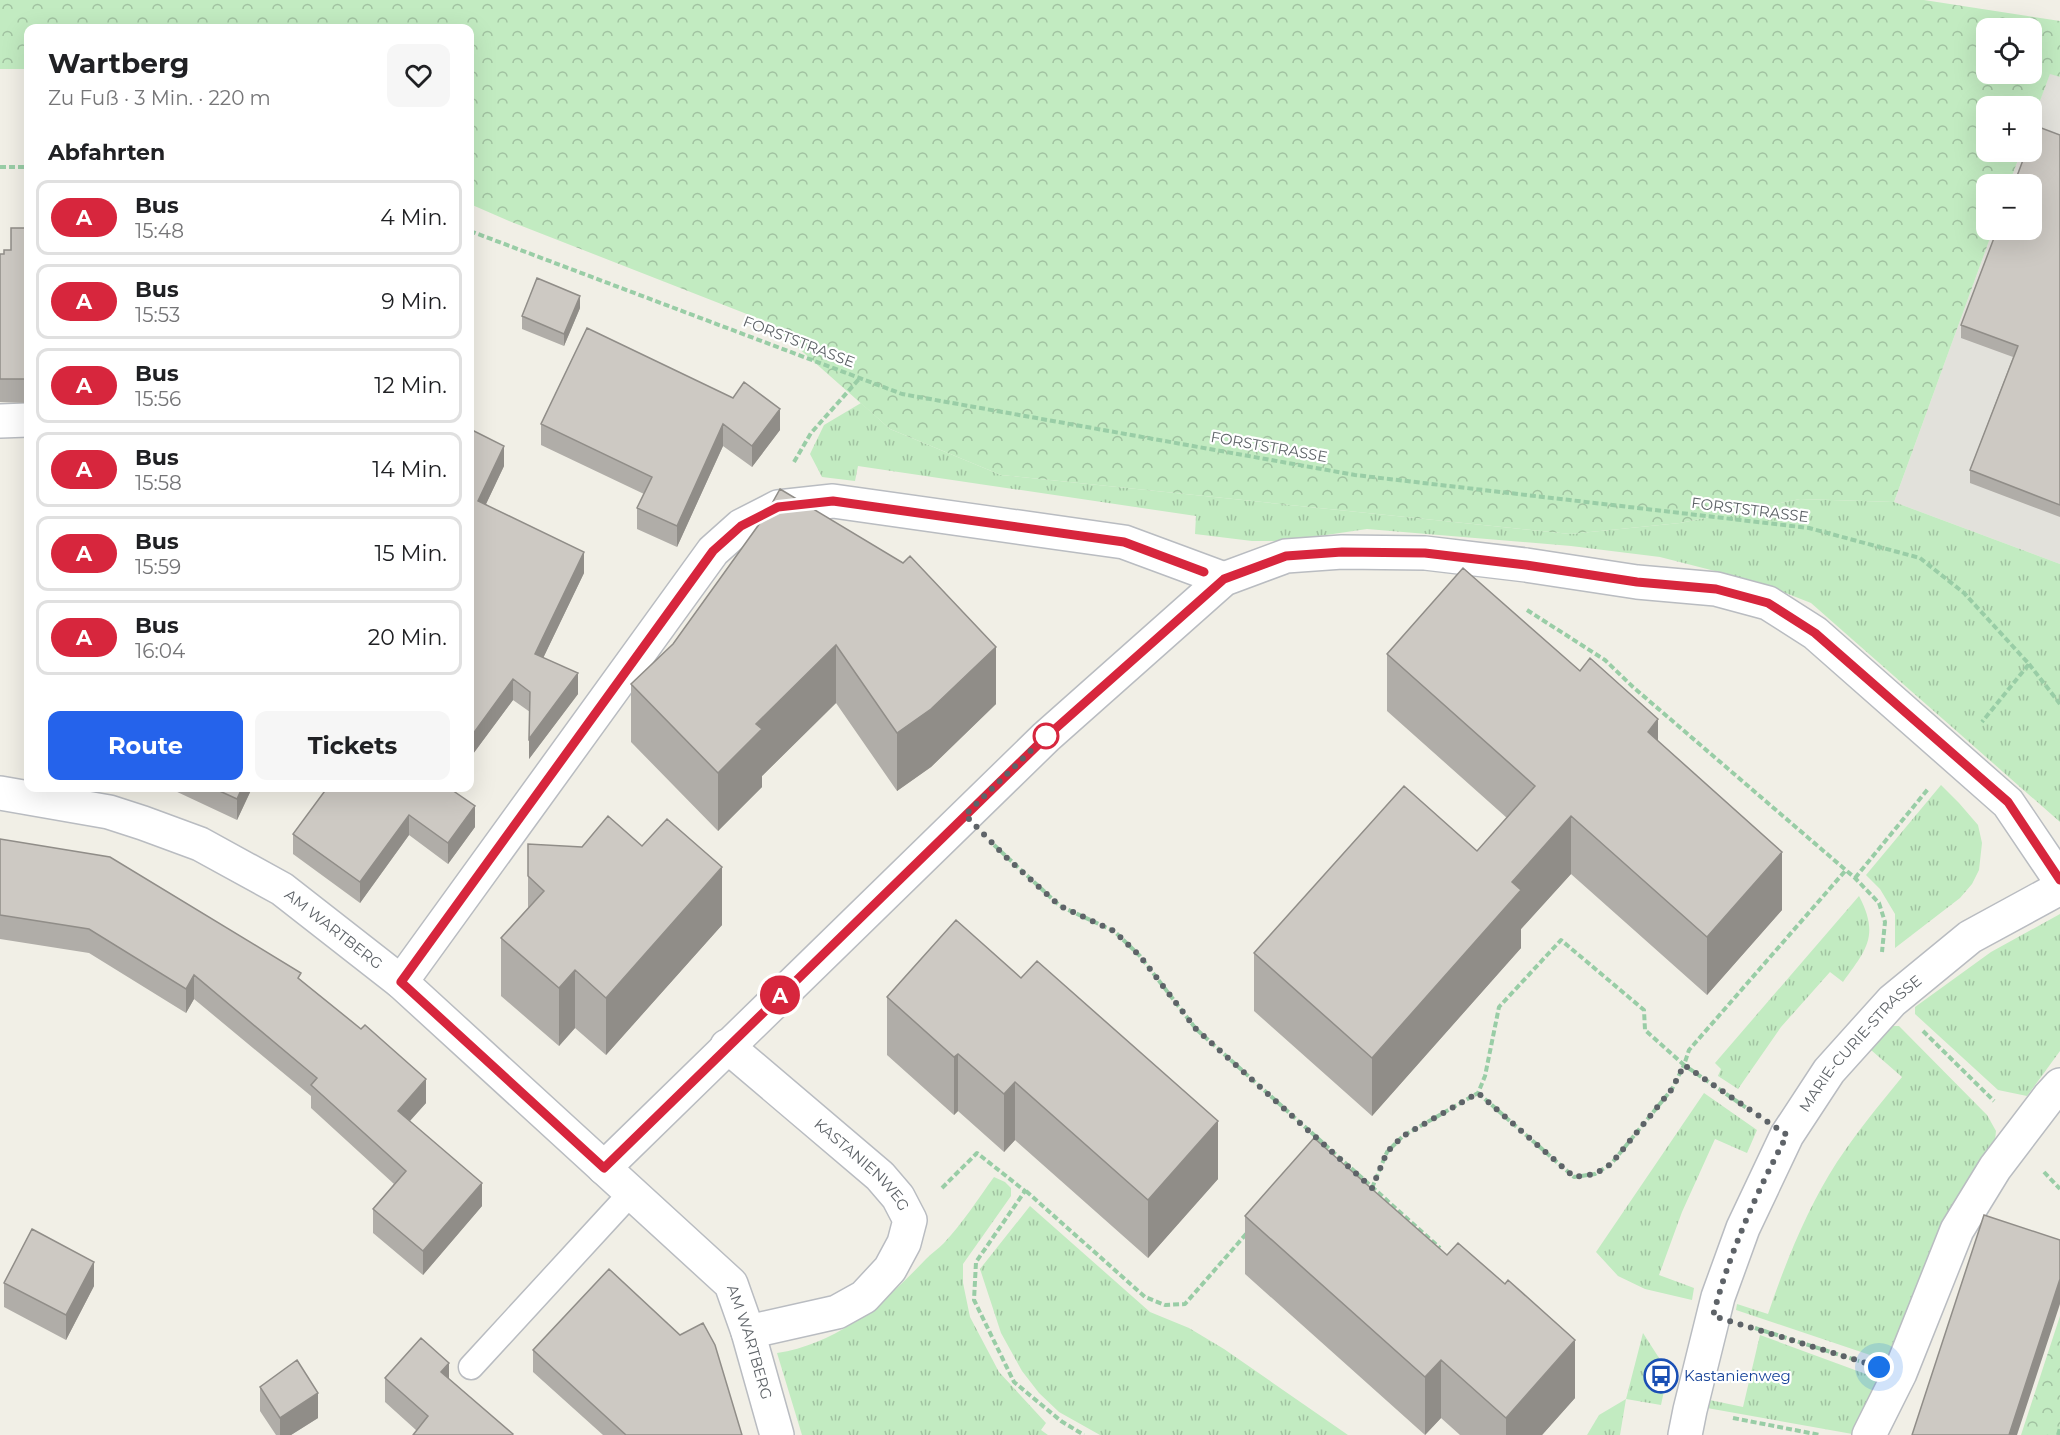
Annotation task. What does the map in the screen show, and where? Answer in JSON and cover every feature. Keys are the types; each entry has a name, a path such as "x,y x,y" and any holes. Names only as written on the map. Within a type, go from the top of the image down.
{"street":[{"path":"0,421 24,420"},
{"path":"401,982 713,551 741,526 778,507 833,501 1124,542 1224,579"},
{"path":"604,1168 1046,737 1224,579 1286,556 1342,552 1425,553 1637,582 1716,589 1768,603 1815,633 2008,802 2060,880"},
{"name":"AM WARTBERG","path":"0,792 110,800 200,844 282,889 401,982 731,1284 748,1332 777,1435"},
{"name":"MARIE-CURIE-STRASSE","path":"1688,1422 1718,1297 1743,1228 1787,1135 1829,1071 1892,1001 1970,937 2060,888"},
{"name":"KASTANIENWEG","path":"727,1046 880,1176 898,1197 910,1220 904,1243 890,1269 864,1297 837,1312 748,1332"},
{"path":"1869,1435 1900,1373 1957,1230 1995,1168 2056,1094"}],"lane":[{"path":"471,1367 631,1193"}],"path":[{"path":"0,167 24,167"},
{"name":"FORSTSTRASSE","path":"474,233 902,394 1354,474 1809,528 1920,558 1964,593 2029,664 2060,704"},
{"path":"790,506 791,467 811,433 860,378"},
{"path":"1526,565 1508,599 1605,660 1633,687 1846,870 1879,903 1885,922 1884,948 1870,980 2024,1130 2038,1166 2060,1189"},
{"path":"1855,878 2029,664"},
{"path":"965,815 1006,857 1060,906 1114,931 1140,956 1196,1029 1447,1255"},
{"path":"1478,1093 1574,1177 1595,1174 1611,1164 1672,1089 1689,1050 1846,870"},
{"path":"1372,1188 1387,1152 1403,1136 1478,1093 1485,1076 1499,1007 1561,940 1644,1010 1645,1030 1684,1065 1787,1135"},
{"path":"910,1220 977,1154 1025,1191 1146,1297 1165,1305 1185,1304 1255,1224"},
{"path":"1025,1191 976,1262 974,1300 1014,1382 1061,1421 1084,1435"},
{"path":"1713,1316 1900,1373"},
{"path":"1688,1422 1820,1435"},
{"path":"2058,1435 2060,1428"}],"shaded area":[{"path":"2050,73 2060,77 2060,564 1894,502 1989,240 2042,240 2042,174 2013,174 2017,162 2042,162 2042,96"}],"green space":[{"path":"0,0 1924,0 2041,18 1976,18 1976,84 2042,84 2042,18 2060,21 2060,77 2050,74 2042,96 1976,96 1976,162 2017,162 2013,174 1976,174 1976,240 1989,240 1894,502 1800,499 1680,523 1570,534 1001,475 890,429 770,323 474,206 474,24 24,24 24,69 0,69"},
{"path":"861,403 890,429 1001,475 1570,534 1680,523 1800,499 1894,502 2060,564 2060,822 1811,603 1758,582 1660,557 1571,546 1367,529 1285,541 1252,541 1195,534 1196,516 858,466 855,481 822,477 810,454 824,425"},
{"path":"1941,785 1978,825 1982,843 1979,870 1972,884 1960,898 1895,948 1895,914 1880,889 1866,875"},
{"path":"1859,896 1869,922 1869,932 1864,951 1843,982 1830,972 1781,1027 1738,1089 1718,1076 1721,1069 1715,1063"},
{"path":"2060,914 2060,1051 2027,1096 1998,1090 1915,1014 1915,1007 1991,952"},
{"path":"1893,1026 1899,1026 1987,1115 1996,1131 1994,1149 1955,1204 1930,1252 1898,1344 1889,1355 1879,1358 1736,1310 1737,1304 1768,1314 1798,1236 1826,1180 1852,1140 1902,1077 1871,1050"},
{"path":"1704,1093 1757,1130 1747,1153 1715,1139 1682,1212 1659,1275 1694,1288 1692,1300 1645,1289 1618,1276 1596,1252"},
{"path":"994,1177 1011,1188 1011,1196 963,1264 963,1283 970,1317 999,1372 1046,1423 1041,1430 1048,1435 802,1435 777,1353 820,1341 859,1319 877,1305 944,1243 964,1220"},
{"path":"1030,1206 1150,1312 1189,1328 1224,1349 1348,1435 1100,1435 1059,1412 1039,1393 1022,1371 1001,1333 980,1269"},
{"path":"2060,1316 2060,1435 2021,1435"},
{"path":"1643,1333 1668,1372 1661,1405 1626,1399"},
{"path":"1760,1335 1874,1377 1882,1385 1858,1435 1707,1408 1710,1400 1743,1407"},
{"path":"1626,1399 1620,1435 1587,1435 1599,1415"}],"building":[{"path":"2042,128 2060,135 2060,505 1970,470 2018,346 1961,325 1993,240 2042,240 2042,174 2018,174 2022,162 2042,162"},
{"path":"11,228 24,228 24,379 0,379 0,254 4,254 4,250 11,250"},
{"path":"537,278 580,296 564,334 522,316"},
{"path":"587,328 733,398 744,382 780,409 752,446 723,424 677,526 637,508 652,477 541,424"},
{"path":"474,431 504,446 478,501 584,552 535,654 578,673 529,739 530,692 513,679 474,733"},
{"path":"780,489 903,563 910,556 996,647 931,709 897,733 836,645 756,724 762,729 718,773 631,684 673,644 765,516"},
{"path":"1463,568 1580,671 1590,658 1658,719 1648,732 1782,852 1707,937 1571,816 1512,882 1521,890 1372,1058 1254,953 1404,786 1477,851 1535,786 1387,654"},
{"path":"222,792 240,792 237,799"},
{"path":"324,792 455,792 475,806 448,843 409,815 360,882 293,834"},
{"path":"608,816 642,846 667,819 722,867 606,998 575,970 559,988 501,938 544,891 528,876 528,844 582,847"},
{"path":"0,839 110,857 301,973 298,978 361,1029 365,1025 426,1079 398,1111 482,1183 423,1251 373,1209 406,1171 311,1085 317,1078 194,975 186,989 89,929 0,915"},
{"path":"956,920 1021,978 1037,961 1218,1121 1148,1200 1015,1082 1004,1094 958,1054 954,1057 887,997"},
{"path":"1314,1138 1447,1255 1458,1243 1505,1284 1508,1280 1575,1340 1506,1418 1441,1360 1425,1377 1245,1216"},
{"path":"1984,1215 2060,1240 2060,1279 2009,1435 1912,1435"},
{"path":"32,1229 94,1262 66,1315 4,1283"},
{"path":"609,1269 680,1335 703,1323 715,1345 742,1435 626,1435 533,1350"},
{"path":"421,1338 449,1363 441,1372 512,1435 413,1435 428,1416 385,1378"},
{"path":"297,1360 318,1393 280,1418 260,1387"}],"bus line":[{"name":"A","path":"1204,572 1124,542 833,501 778,507 741,526 713,551 401,982 604,1168 1046,737 1224,579 1286,556 1342,552 1425,553 1526,565 1637,582 1716,589 1768,603 1815,633 2008,802 2060,880"}],"place":[{"name":"Kastanienweg","path":"1661,1376"}],"route":[{"path":"1046,736 965,815 1006,857 1060,906 1114,931 1140,956 1196,1029 1372,1188 1387,1152 1403,1136 1478,1093 1574,1177 1595,1174 1611,1164 1672,1089 1684,1065 1787,1135 1743,1228 1713,1316 1879,1367"}]}
